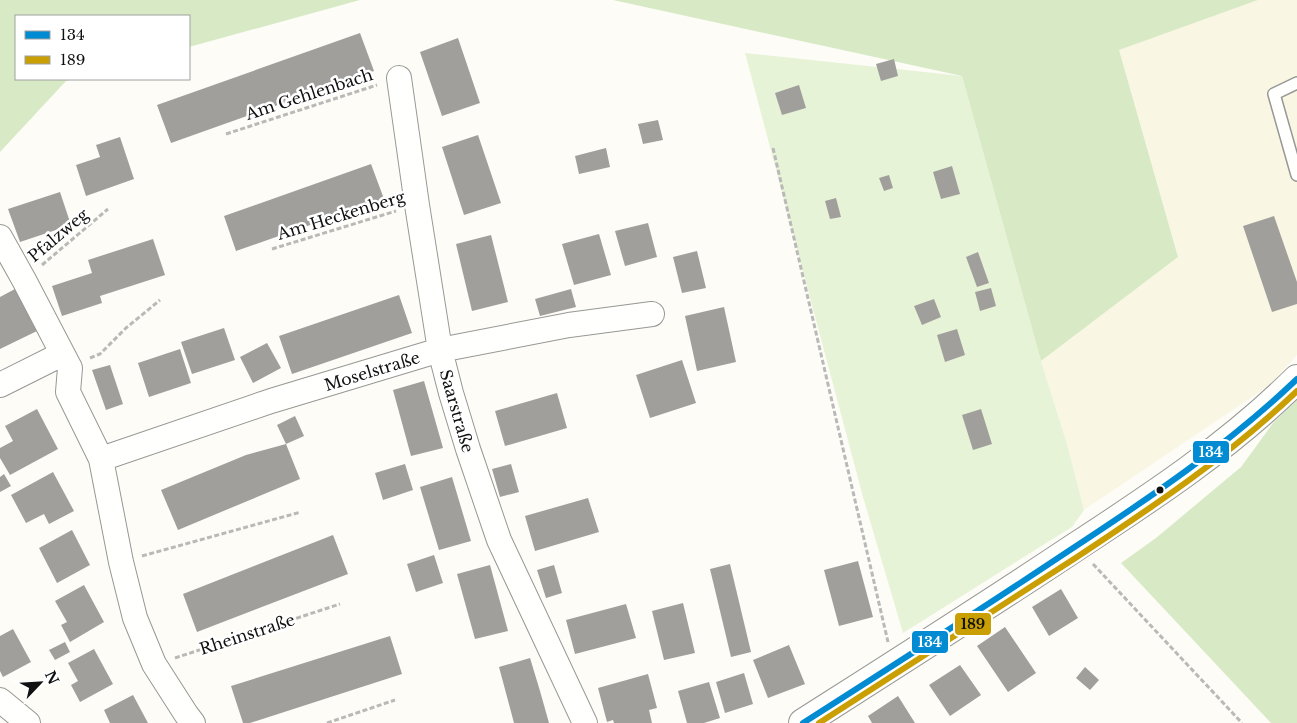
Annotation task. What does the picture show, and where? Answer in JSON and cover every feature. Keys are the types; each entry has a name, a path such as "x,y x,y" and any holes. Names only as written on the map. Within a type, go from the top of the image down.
{"street":[{"name":"Saarstraße","path":"399,78 416,205 440,350 468,449 499,540 585,723"},
{"path":"0,238 66,361 68,392 101,459 121,562 135,618 154,664 193,723"},
{"name":"Moselstraße","path":"101,459 271,401 440,350 570,325 652,314"},
{"path":"0,385 66,361"},
{"path":"803,723 1179,479 1278,398 1297,379"},
{"path":"0,700 28,723"}],"lane":[{"path":"1297,83 1274,94 1297,175"}],"path":[{"name":"Am Gehlenbach","path":"226,134 399,78"},
{"path":"773,148 894,665"},
{"name":"Am Heckenberg","path":"272,249 416,205"},
{"name":"Pfalzweg","path":"24,280 108,209"},
{"path":"66,361 100,354 126,328 160,300"},
{"path":"121,562 301,512"},
{"path":"1077,546 1242,723"},
{"name":"Rheinstraße","path":"154,664 340,604"},
{"path":"327,723 395,700"}],"shaded area":[{"path":"1258,0 1297,0 1297,355 1270,385 1084,510 1067,444 1041,361 1178,257 1118,50"}],"green space":[{"path":"0,0 360,0 190,47 190,15 15,15 15,80 70,80 66,81 0,152"},
{"path":"613,0 1258,0 1119,50 1178,257 1041,361 962,76"},
{"path":"745,53 962,76 1041,361 1067,444 1084,510 1072,527 903,633 863,497"},
{"path":"1297,400 1297,723 1271,723 1121,563 1156,538 1241,467 1273,423"}],"building":[{"path":"360,33 374,71 171,143 157,105"},
{"path":"458,38 480,103 442,116 420,52"},
{"path":"894,59 898,76 881,81 876,64"},
{"path":"799,85 806,108 782,115 775,93"},
{"path":"658,120 663,140 643,144 638,124"},
{"path":"478,135 501,203 464,215 442,147"},
{"path":"120,137 134,179 86,196 76,165 100,157 96,145"},
{"path":"606,148 610,167 579,174 575,156"},
{"path":"371,164 384,199 236,251 224,216"},
{"path":"952,166 960,194 941,199 933,172"},
{"path":"889,175 893,188 884,191 879,178"},
{"path":"60,192 71,225 20,242 8,209"},
{"path":"836,198 841,217 830,219 825,201"},
{"path":"1274,216 1297,282 1297,304 1272,312 1243,226"},
{"path":"648,223 657,257 625,266 615,231"},
{"path":"599,234 611,275 574,285 562,244"},
{"path":"491,235 508,302 472,311 456,244"},
{"path":"153,239 165,275 100,296 102,303 62,316 52,286 92,273 88,260"},
{"path":"697,251 706,288 682,293 673,257"},
{"path":"978,252 989,283 977,287 966,257"},
{"path":"991,288 996,306 980,311 975,292"},
{"path":"15,289 37,331 0,349 0,297"},
{"path":"571,289 576,307 540,316 535,299"},
{"path":"399,295 412,333 292,374 279,336"},
{"path":"934,299 941,317 922,325 914,306"},
{"path":"724,307 736,362 697,371 685,316"},
{"path":"224,328 235,360 192,374 181,342"},
{"path":"957,329 965,355 945,362 937,335"},
{"path":"267,343 281,368 253,383 240,357"},
{"path":"180,349 191,383 149,397 138,363"},
{"path":"682,360 696,403 650,418 636,375"},
{"path":"110,365 123,404 106,410 92,370"},
{"path":"424,381 443,448 411,456 393,390"},
{"path":"557,393 567,428 505,446 495,411"},
{"path":"37,409 58,449 10,475 0,458 0,448 13,441 5,426"},
{"path":"981,409 992,444 973,450 962,415"},
{"path":"295,416 304,436 286,444 277,425"},
{"path":"286,444 300,479 178,530 161,490 246,455"},
{"path":"405,464 413,490 383,500 375,473"},
{"path":"511,464 519,492 500,497 492,469"},
{"path":"53,472 74,511 49,524 44,514 26,523 11,495"},
{"path":"4,474 11,486 0,492 0,477"},
{"path":"452,477 471,541 439,550 420,487"},
{"path":"588,498 599,532 535,551 525,516"},
{"path":"72,530 90,565 57,583 39,548"},
{"path":"333,535 348,574 197,632 183,594"},
{"path":"434,555 443,583 416,592 407,564"},
{"path":"858,561 873,617 839,626 824,570"},
{"path":"730,564 751,652 731,657 710,569"},
{"path":"490,565 508,631 475,639 457,574"},
{"path":"554,565 562,593 546,598 537,570"},
{"path":"84,585 104,622 70,642 61,625 67,622 55,601"},
{"path":"1061,589 1078,618 1049,636 1032,607"},
{"path":"683,603 695,653 664,660 652,611"},
{"path":"626,604 636,638 575,654 566,620"},
{"path":"1005,627 1036,673 1008,692 977,646"},
{"path":"13,629 31,662 3,677 0,671 0,636"},
{"path":"390,636 402,674 250,723 243,723 231,686"},
{"path":"65,642 70,652 55,660 49,650"},
{"path":"789,645 805,684 768,698 753,660"},
{"path":"94,649 113,684 80,702 71,685 78,681 68,663"},
{"path":"530,658 549,723 514,723 499,667"},
{"path":"960,665 981,695 950,716 929,685"},
{"path":"1085,667 1099,680 1090,690 1076,678"},
{"path":"744,673 753,704 725,713 716,682"},
{"path":"648,674 657,708 649,710 652,723 614,723 613,720 607,722 598,688"},
{"path":"709,682 720,718 704,723 687,723 678,691"},
{"path":"133,695 148,723 110,723 104,710"},
{"path":"898,696 915,723 872,723 868,716"}],"transit line":[{"name":"134","path":"803,723 1157,492 1243,427 1297,379"},
{"name":"189","path":"819,723 1077,557 1163,499 1245,437 1297,391"}]}
